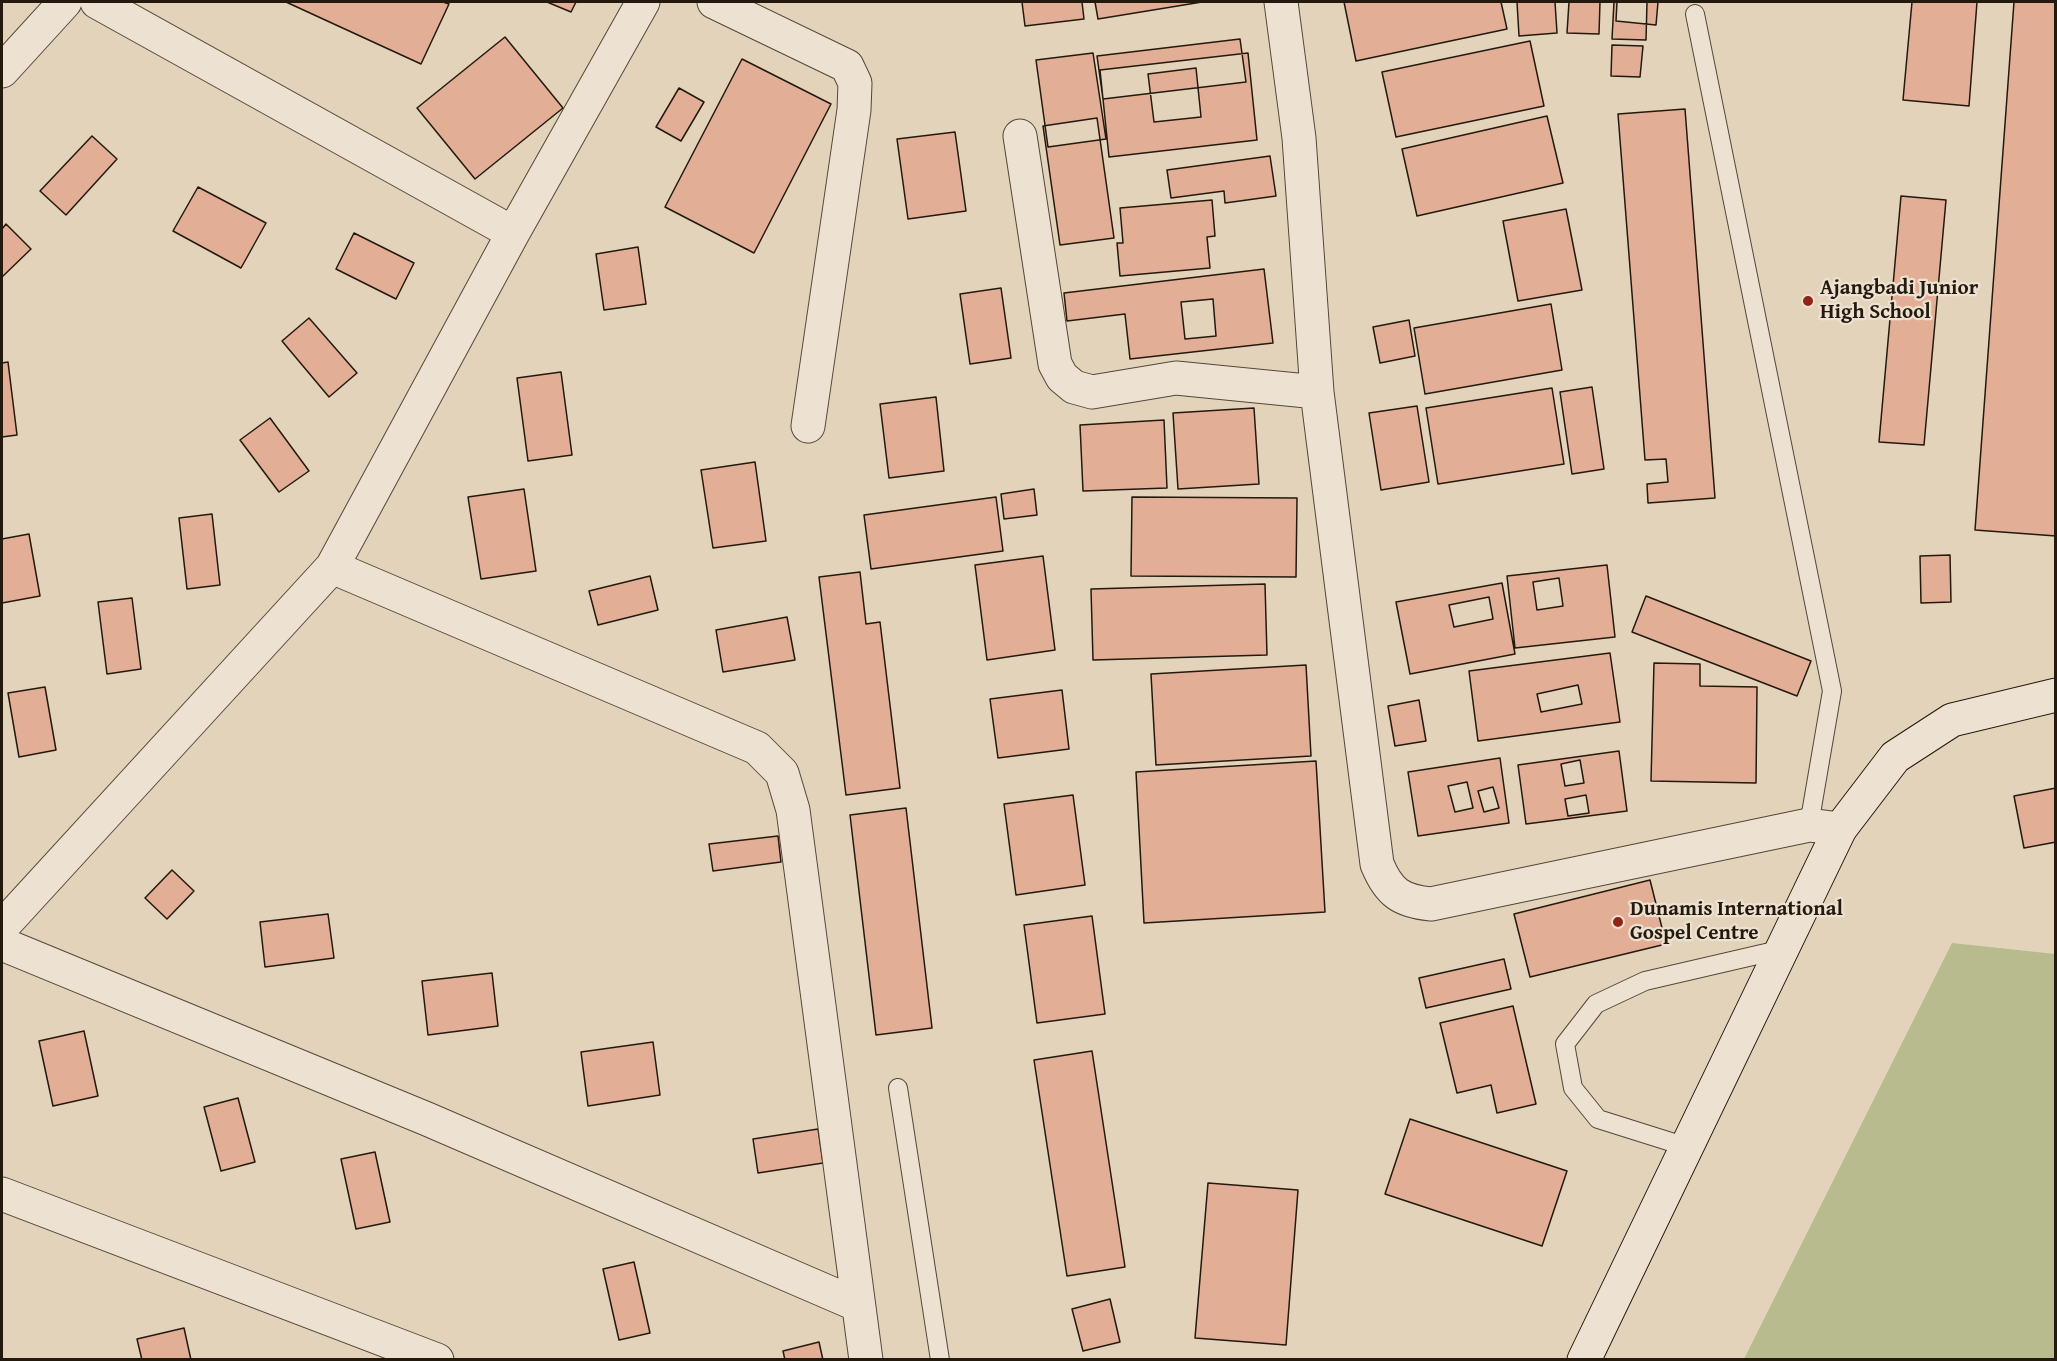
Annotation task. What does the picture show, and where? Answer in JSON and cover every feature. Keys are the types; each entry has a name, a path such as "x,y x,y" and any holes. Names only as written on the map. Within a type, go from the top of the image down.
{"street":[{"path":"2,71 65,2"},
{"path":"97,2 513,232"},
{"path":"2,927 332,567 513,232 643,2"},
{"path":"714,2 848,66 855,83 854,110 808,426"},
{"path":"1281,2 1299,138 1317,392 1377,864 1384,880 1394,891 1411,902 1431,904 1825,827"},
{"path":"1020,136 1054,364 1062,377 1074,387 1092,392 1176,378 1317,392"},
{"path":"332,567 757,748 782,773 794,810 866,1359"},
{"path":"1584,1359 1783,949 1825,827 1895,757 1952,720 2055,695"},
{"path":"2,944 427,1119 858,1305"},
{"path":"2,1194 437,1359"}],"lane":[{"path":"1695,14 1832,691 1825,827"},
{"path":"1687,1147 1598,1119 1573,1088 1565,1044 1596,1004 1645,981 1783,949"},
{"path":"898,1088 940,1359"}],"green space":[{"path":"1952,943 2055,954 2055,1359 1744,1359"}],"building":[{"path":"286,2 443,2 449,4 421,64"},
{"path":"547,2 576,2 571,12"},
{"path":"1022,2 1082,2 1084,19 1025,26"},
{"path":"1095,2 1202,2 1098,19"},
{"path":"1344,2 1501,2 1507,29 1356,61"},
{"path":"1517,2 1555,2 1557,33 1519,36"},
{"path":"1569,2 1600,2 1599,34 1567,33"},
{"path":"1614,2 1647,2 1646,40 1612,39"},
{"path":"1617,2 1658,2 1656,25 1616,21"},
{"path":"1912,2 1977,2 1969,106 1903,100"},
{"path":"2014,2 2056,2 2056,536 1975,530"},
{"path":"505,37 563,108 475,179 417,108"},
{"path":"1240,39 1246,82 1103,99 1097,56"},
{"path":"1530,41 1544,106 1396,137 1382,72"},
{"path":"1612,45 1643,46 1640,77 1611,76"},
{"path":"1093,53 1106,139 1048,147 1036,60"},
{"path":"1248,53 1257,140 1109,157 1100,70","holes":["1196,68 1201,117 1154,122 1148,74"]},
{"path":"742,59 831,104 754,253 665,207"},
{"path":"679,88 704,102 681,141 656,127"},
{"path":"1685,109 1715,498 1648,503 1647,484 1668,482 1666,459 1645,460 1618,114"},
{"path":"1547,116 1563,183 1417,216 1402,149"},
{"path":"1097,118 1114,238 1060,245 1043,126"},
{"path":"955,132 966,211 908,219 897,139"},
{"path":"92,136 117,159 66,215 40,191"},
{"path":"1270,156 1276,196 1225,203 1224,191 1171,198 1167,170"},
{"path":"198,187 266,223 241,268 173,231"},
{"path":"1901,196 1946,200 1924,445 1879,442"},
{"path":"1212,200 1215,236 1207,237 1210,268 1120,276 1117,243 1123,243 1120,208"},
{"path":"1566,209 1582,290 1518,301 1503,221"},
{"path":"6,224 31,249 2,277 2,229"},
{"path":"354,233 414,263 396,299 336,269"},
{"path":"638,247 646,304 604,310 596,254"},
{"path":"1264,269 1273,343 1130,359 1125,314 1067,321 1064,293","holes":["1213,299 1216,336 1185,339 1181,302"]},
{"path":"1001,288 1011,358 970,364 960,294"},
{"path":"1551,304 1562,370 1425,394 1414,328"},
{"path":"309,318 357,373 329,397 282,341"},
{"path":"1409,320 1415,356 1380,363 1373,327"},
{"path":"8,362 17,435 2,437 2,363"},
{"path":"561,372 572,455 528,461 517,378"},
{"path":"1592,387 1604,469 1572,474 1560,392"},
{"path":"1552,388 1564,464 1438,484 1426,408"},
{"path":"936,397 944,471 889,478 880,404"},
{"path":"1417,406 1429,482 1381,490 1369,413"},
{"path":"1254,408 1259,484 1178,489 1173,413"},
{"path":"270,418 309,471 279,492 240,440"},
{"path":"1164,420 1167,488 1083,491 1080,425"},
{"path":"755,462 766,541 713,548 701,470"},
{"path":"524,489 536,571 481,579 468,497"},
{"path":"1034,489 1037,515 1004,519 1001,494"},
{"path":"996,497 1003,551 871,569 864,515"},
{"path":"1132,497 1297,498 1296,577 1131,576"},
{"path":"212,514 220,585 187,589 179,518"},
{"path":"29,534 40,596 2,603 2,539"},
{"path":"1950,555 1951,602 1921,603 1920,556"},
{"path":"1043,556 1055,650 987,660 975,565"},
{"path":"1607,565 1615,637 1515,648 1507,576","holes":["1559,578 1563,606 1537,610 1533,582"]},
{"path":"860,572 866,624 880,622 900,788 846,795 819,577"},
{"path":"650,576 658,610 598,625 589,591"},
{"path":"1502,583 1515,654 1410,674 1396,602","holes":["1489,597 1493,619 1454,627 1449,605"]},
{"path":"1265,584 1267,655 1093,660 1091,589"},
{"path":"1646,596 1811,661 1797,696 1632,632"},
{"path":"132,598 141,669 107,674 98,602"},
{"path":"787,617 795,660 723,672 716,630"},
{"path":"1610,653 1620,722 1478,741 1469,671","holes":["1578,685 1582,704 1541,712 1537,694"]},
{"path":"1654,663 1700,664 1700,686 1757,687 1756,783 1651,781"},
{"path":"1306,665 1311,756 1156,765 1151,674"},
{"path":"45,687 56,750 19,757 8,693"},
{"path":"1062,690 1069,749 998,758 990,699"},
{"path":"1419,700 1426,741 1395,746 1388,706"},
{"path":"1619,751 1627,811 1526,824 1518,765","holes":["1580,760 1584,783 1565,786 1561,764","1586,795 1589,813 1568,816 1565,799"]},
{"path":"1500,758 1509,823 1418,836 1408,772","holes":["1467,782 1473,808 1455,812 1448,786","1493,787 1499,808 1484,812 1478,791"]},
{"path":"1316,761 1325,912 1144,923 1136,772"},
{"path":"2056,788 2056,842 2024,848 2014,796"},
{"path":"1073,795 1085,885 1016,895 1004,804"},
{"path":"906,808 932,1028 876,1035 850,815"},
{"path":"778,836 781,862 713,871 709,844"},
{"path":"172,870 194,891 167,919 145,898"},
{"path":"1650,880 1666,944 1530,977 1514,914"},
{"path":"328,914 334,958 265,967 260,922"},
{"path":"1092,916 1105,1014 1037,1023 1024,925"},
{"path":"1504,959 1511,989 1426,1008 1419,978"},
{"path":"492,973 498,1026 428,1035 422,981"},
{"path":"1513,1006 1536,1104 1497,1113 1491,1085 1457,1093 1440,1023"},
{"path":"84,1031 98,1096 53,1106 39,1041"},
{"path":"653,1042 660,1095 588,1106 581,1052"},
{"path":"1092,1051 1125,1267 1067,1276 1034,1060"},
{"path":"238,1098 255,1162 221,1171 204,1107"},
{"path":"1410,1119 1567,1171 1542,1246 1385,1194"},
{"path":"818,1129 823,1163 758,1173 753,1139"},
{"path":"375,1152 390,1222 356,1229 341,1159"},
{"path":"1208,1183 1298,1190 1286,1345 1195,1338"},
{"path":"634,1262 650,1333 619,1340 603,1269"},
{"path":"1110,1299 1120,1342 1083,1351 1072,1309"},
{"path":"184,1328 191,1360 142,1360 137,1339"},
{"path":"819,1342 823,1360 785,1360 783,1351"}],"place":[{"name":"Ajangbadi Junior High School","path":"1808,301"},
{"name":"Dunamis International Gospel Centre","path":"1618,922"}]}
